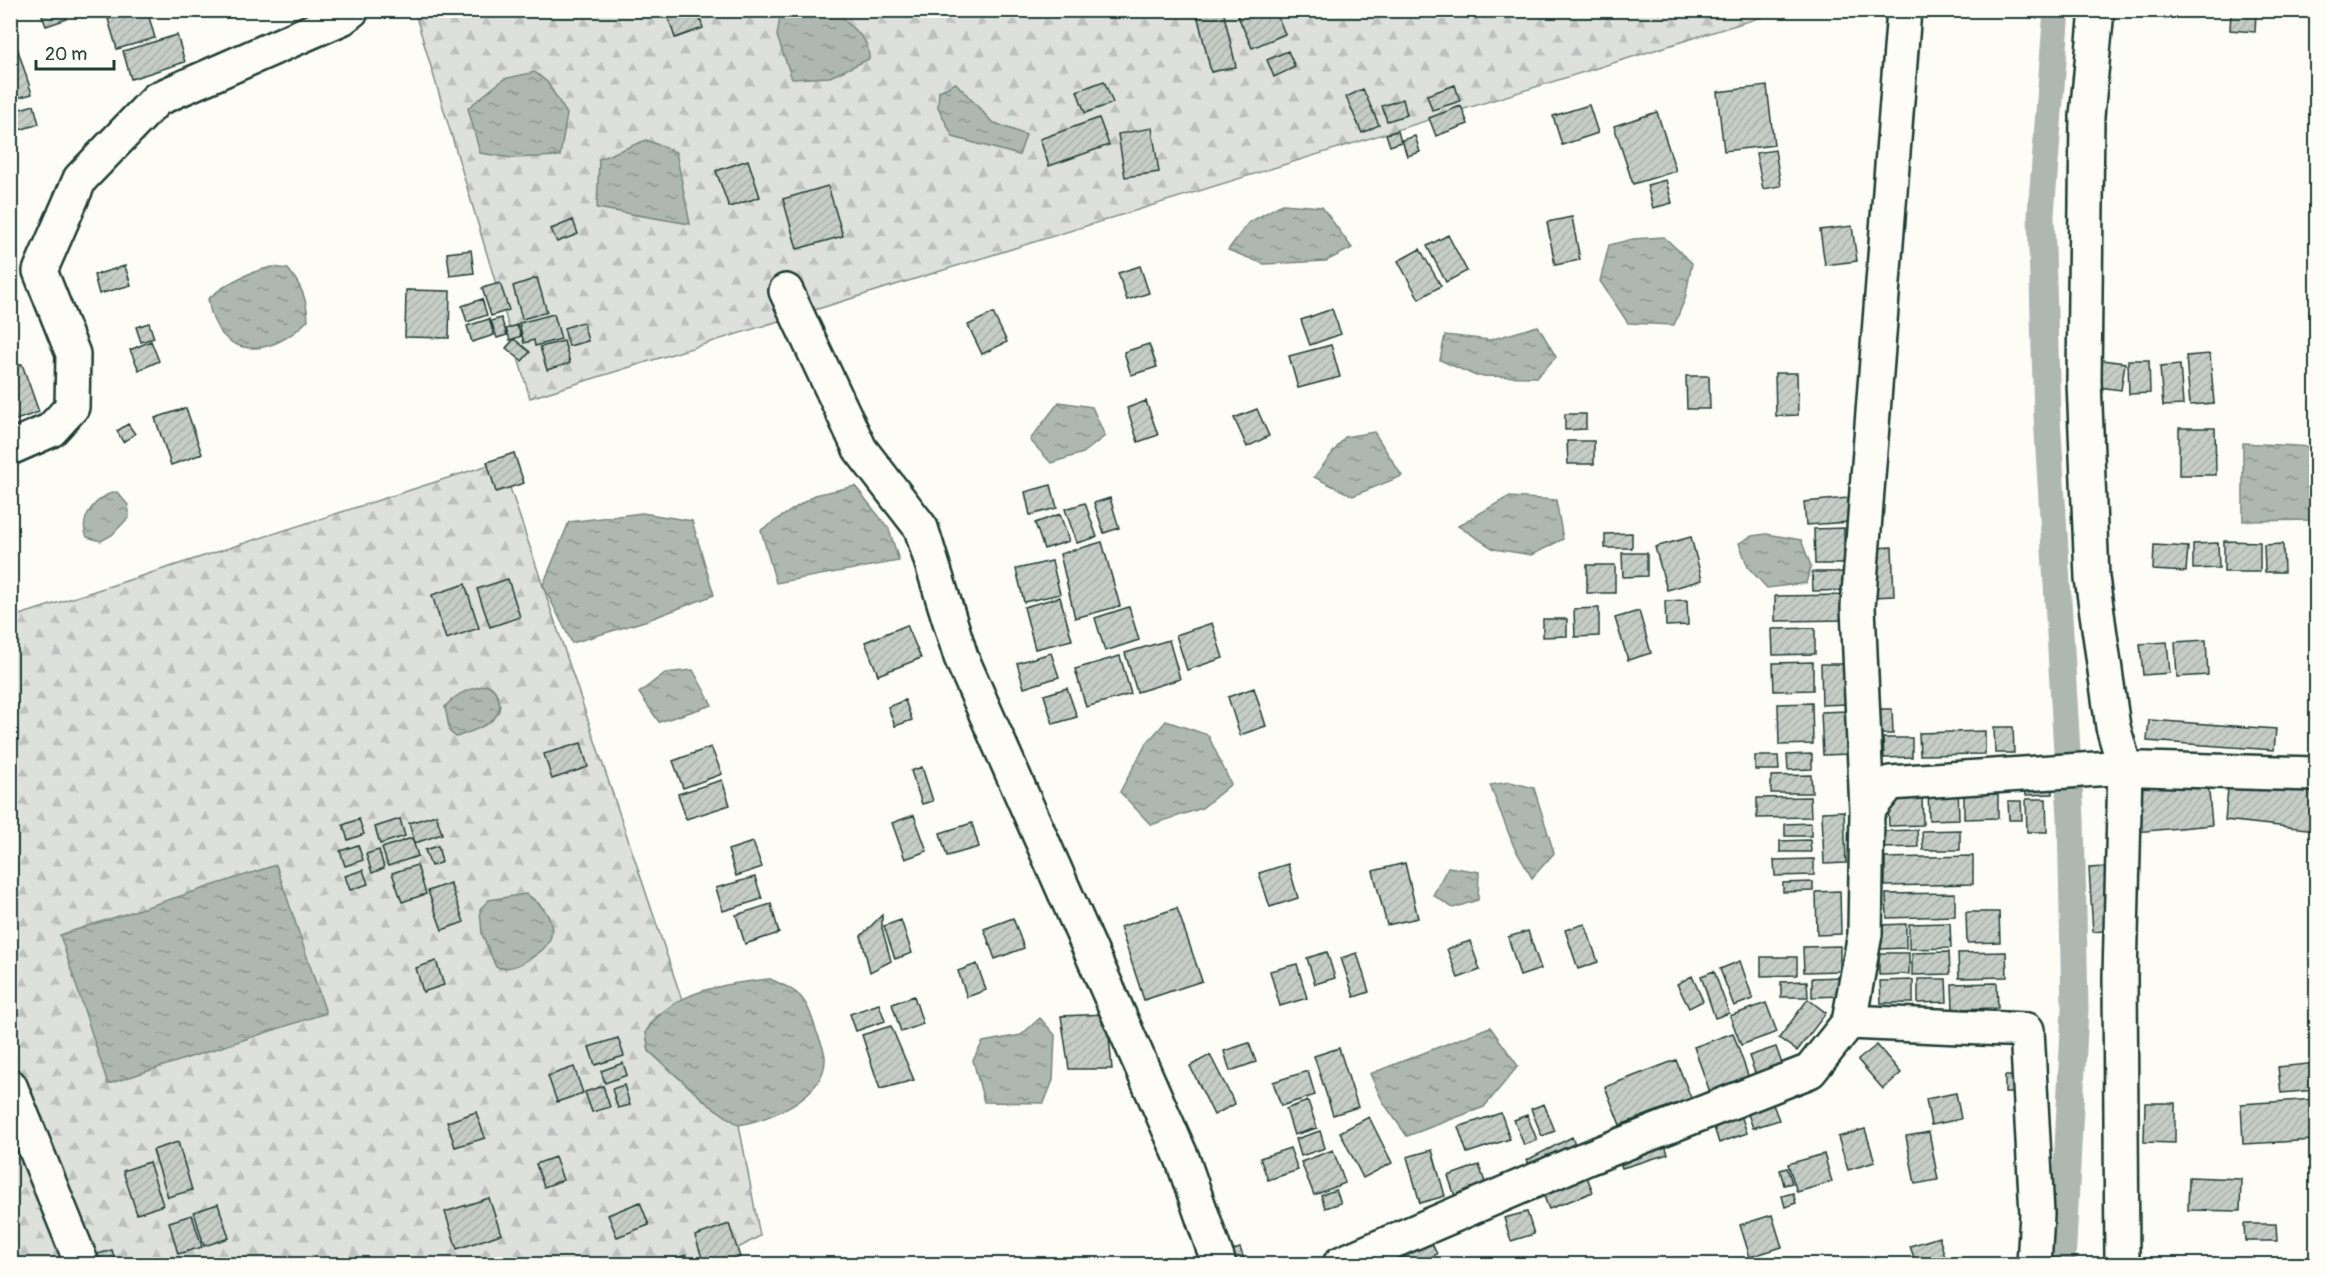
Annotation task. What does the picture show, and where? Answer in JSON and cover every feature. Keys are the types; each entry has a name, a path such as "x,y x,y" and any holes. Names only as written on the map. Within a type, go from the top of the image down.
{"street":[{"path":"10,448 51,430 72,407 73,354 40,271 80,179 158,99 342,18 352,10"},
{"path":"1340,1264 1586,1159 1810,1071 1849,1022 1865,934 1867,811 1858,607 1904,10"},
{"path":"2097,10 2087,116 2084,381 2092,579 2118,768 2122,1264"},
{"path":"786,291 860,449 921,528 961,657 1182,1158 1219,1264"},
{"path":"1867,811 1890,783 2118,768 2316,774"},
{"path":"1849,1022 2027,1030 2037,1214 2034,1264"},
{"path":"10,1086 82,1264"}],"green space":[{"path":"414,10 1781,11 530,398"},
{"path":"501,461 682,1000 654,1018 646,1032 649,1051 708,1104 739,1125 760,1236 709,1264 11,1264 10,618"}],"water":[{"path":"781,11 839,11 866,43 869,59 830,77 792,79 777,36"},
{"path":"535,72 547,82 567,114 560,156 512,158 480,153 468,108 504,79"},
{"path":"956,83 992,122 1026,135 1019,155 953,137 938,107 939,91"},
{"path":"646,140 676,152 690,224 597,208 599,159"},
{"path":"1282,204 1322,207 1352,248 1326,261 1264,264 1228,250 1248,223"},
{"path":"1664,237 1692,263 1685,299 1674,325 1628,323 1600,281 1609,245 1633,239"},
{"path":"272,267 288,269 293,275 305,299 308,320 278,342 248,348 234,344 222,334 213,320 208,299 238,278"},
{"path":"1538,326 1556,357 1537,377 1476,376 1440,360 1445,335 1490,340"},
{"path":"1059,402 1092,407 1105,436 1083,453 1051,463 1030,440"},
{"path":"1374,432 1402,476 1353,496 1314,477 1345,437"},
{"path":"2243,443 2311,447 2314,520 2243,521"},
{"path":"855,486 889,529 899,561 776,583 761,530 815,495"},
{"path":"117,492 128,505 129,517 112,535 101,541 87,537 85,523 91,508 103,497"},
{"path":"1508,497 1556,500 1563,539 1532,555 1494,549 1458,526"},
{"path":"642,513 692,521 714,595 648,620 572,643 543,585 569,522"},
{"path":"1766,534 1801,540 1811,566 1806,583 1767,588 1748,567 1739,543 1752,536"},
{"path":"693,670 712,705 659,722 639,693 665,673"},
{"path":"488,685 498,698 500,708 497,715 486,725 456,737 450,732 445,707 464,692"},
{"path":"1166,721 1208,735 1231,784 1202,808 1151,825 1120,792 1146,744"},
{"path":"1510,782 1534,788 1554,853 1532,878 1514,847 1490,785"},
{"path":"276,865 326,1013 108,1084 60,935"},
{"path":"1448,867 1479,872 1478,900 1453,908 1433,895"},
{"path":"526,894 536,901 549,917 551,934 548,943 541,951 523,963 510,967 496,967 482,934 480,909 489,900"},
{"path":"770,979 796,992 801,997 812,1019 825,1060 816,1085 806,1095 780,1112 739,1125 708,1104 649,1051 646,1032 657,1018 685,998 718,987"},
{"path":"1040,1018 1055,1035 1053,1080 1044,1103 984,1102 973,1060 983,1042 1021,1035"},
{"path":"1490,1027 1518,1066 1484,1107 1407,1136 1383,1102 1370,1074"}],"building":[{"path":"40,10 64,10 67,19 46,26"},
{"path":"136,10 147,10 155,38 117,49 108,19"},
{"path":"666,10 697,10 703,28 675,38"},
{"path":"1223,10 1236,67 1211,72 1197,14"},
{"path":"1251,10 1275,10 1285,34 1252,48 1238,16"},
{"path":"2231,12 2256,13 2255,32 2230,30"},
{"path":"177,35 185,62 131,79 123,51"},
{"path":"16,44 32,94 10,100 10,46"},
{"path":"1288,51 1295,67 1274,77 1267,60"},
{"path":"1104,81 1113,103 1085,113 1077,91"},
{"path":"1455,85 1460,101 1432,110 1427,95"},
{"path":"1767,86 1774,145 1724,151 1717,92"},
{"path":"1363,89 1379,125 1362,133 1346,97"},
{"path":"1403,99 1407,115 1387,121 1382,106"},
{"path":"34,105 39,124 10,133 10,112"},
{"path":"1589,105 1598,133 1562,145 1553,116"},
{"path":"1461,106 1468,124 1436,136 1429,118"},
{"path":"1657,112 1676,171 1633,184 1614,126"},
{"path":"1099,118 1109,145 1049,166 1040,139"},
{"path":"1152,128 1159,172 1125,177 1118,134"},
{"path":"1398,131 1401,142 1390,146 1386,134"},
{"path":"1415,136 1420,152 1407,156 1402,140"},
{"path":"1775,150 1781,186 1763,189 1756,153"},
{"path":"748,160 760,197 729,207 716,171"},
{"path":"1666,180 1672,203 1653,208 1647,185"},
{"path":"828,186 843,236 797,249 783,199"},
{"path":"1572,217 1580,260 1555,265 1547,222"},
{"path":"573,220 578,234 557,242 551,229"},
{"path":"1852,226 1857,261 1825,265 1820,230"},
{"path":"1448,235 1467,271 1446,282 1427,246"},
{"path":"1420,249 1441,286 1419,299 1398,261"},
{"path":"471,250 474,273 450,276 447,253"},
{"path":"125,266 131,285 99,294 94,275"},
{"path":"1140,266 1149,293 1127,300 1118,273"},
{"path":"537,278 547,312 522,319 513,286"},
{"path":"500,283 509,310 491,316 482,288"},
{"path":"406,290 450,291 449,338 405,337"},
{"path":"482,299 487,315 467,322 462,306"},
{"path":"1332,309 1341,334 1310,345 1301,320"},
{"path":"993,313 1007,342 982,354 968,325"},
{"path":"554,314 561,339 535,346 534,340 524,343 519,323"},
{"path":"501,318 507,335 497,338 491,321"},
{"path":"489,319 494,335 472,342 467,326"},
{"path":"583,322 588,341 569,346 564,328"},
{"path":"149,323 154,338 141,342 136,327"},
{"path":"517,325 521,336 510,340 506,329"},
{"path":"514,339 530,352 522,361 506,348"},
{"path":"151,341 159,361 139,370 130,350"},
{"path":"564,341 570,363 547,370 540,347"},
{"path":"1149,344 1157,367 1131,375 1124,352"},
{"path":"1331,345 1340,377 1298,388 1289,356"},
{"path":"2210,354 2214,403 2190,405 2186,356"},
{"path":"2102,360 2125,363 2121,390 2099,387"},
{"path":"2128,360 2149,360 2150,393 2129,394"},
{"path":"22,364 39,412 10,422 10,368"},
{"path":"2180,365 2183,405 2163,406 2160,367"},
{"path":"1775,373 1797,373 1798,415 1776,416"},
{"path":"1686,376 1709,376 1710,409 1687,409"},
{"path":"1146,401 1158,435 1138,442 1127,408"},
{"path":"186,408 202,454 171,465 155,418"},
{"path":"1257,409 1269,436 1247,447 1234,418"},
{"path":"1565,414 1586,414 1586,429 1565,430"},
{"path":"128,424 135,434 123,442 117,431"},
{"path":"2179,428 2215,428 2216,475 2179,475"},
{"path":"1567,441 1594,441 1594,464 1568,464"},
{"path":"514,453 524,483 496,492 487,462"},
{"path":"1051,485 1057,508 1030,515 1025,492"},
{"path":"1110,498 1119,528 1104,533 1094,503"},
{"path":"1848,498 1849,522 1806,525 1804,502"},
{"path":"1085,503 1097,537 1077,543 1065,509"},
{"path":"1060,514 1069,541 1044,549 1035,523"},
{"path":"1844,528 1844,564 1815,564 1814,529"},
{"path":"1632,533 1632,548 1605,548 1605,534"},
{"path":"1691,537 1702,580 1667,590 1655,547"},
{"path":"2224,541 2260,542 2260,572 2224,572"},
{"path":"1102,542 1120,606 1075,618 1060,554"},
{"path":"2218,543 2219,568 2193,569 2193,544"},
{"path":"2283,544 2284,572 2265,572 2264,545"},
{"path":"2154,545 2188,547 2186,572 2153,570"},
{"path":"1892,547 1894,596 1873,597 1872,548"},
{"path":"1622,553 1647,553 1647,576 1623,577"},
{"path":"1052,561 1060,594 1024,602 1016,569"},
{"path":"1587,565 1615,565 1615,593 1587,593"},
{"path":"1812,572 1850,572 1850,590 1813,591"},
{"path":"508,579 520,617 490,627 477,589"},
{"path":"465,584 479,628 446,639 432,595"},
{"path":"1847,595 1847,620 1775,621 1775,596"},
{"path":"1060,597 1072,640 1035,649 1024,607"},
{"path":"1687,600 1688,625 1666,626 1665,601"},
{"path":"1129,607 1139,640 1105,651 1095,618"},
{"path":"1599,608 1599,636 1575,637 1574,609"},
{"path":"1639,611 1651,653 1628,660 1615,618"},
{"path":"1543,619 1567,619 1567,636 1543,637"},
{"path":"1212,623 1223,658 1187,670 1176,635"},
{"path":"907,625 921,658 878,675 865,642"},
{"path":"1815,628 1815,654 1773,655 1772,629"},
{"path":"1169,640 1180,679 1137,692 1125,653"},
{"path":"2206,640 2208,675 2177,677 2175,642"},
{"path":"2167,642 2170,673 2143,675 2140,644"},
{"path":"1051,653 1059,677 1024,688 1017,663"},
{"path":"1120,656 1131,694 1086,707 1075,669"},
{"path":"1813,662 1813,690 1774,691 1773,663"},
{"path":"1821,664 1845,664 1847,704 1822,705"},
{"path":"1067,688 1077,717 1053,724 1044,695"},
{"path":"1254,688 1266,726 1240,735 1228,697"},
{"path":"905,700 912,720 895,726 888,707"},
{"path":"1812,703 1813,744 1779,745 1778,704"},
{"path":"1873,709 1892,709 1893,734 1873,734"},
{"path":"1848,711 1850,754 1823,755 1821,712"},
{"path":"2149,720 2276,729 2274,750 2147,741"},
{"path":"1994,727 2013,727 2014,753 1995,753"},
{"path":"1985,731 1985,754 1920,755 1919,733"},
{"path":"1883,738 1912,738 1912,757 1884,758"},
{"path":"581,743 588,767 552,779 544,754"},
{"path":"711,747 722,774 683,788 673,761"},
{"path":"1812,754 1812,769 1788,770 1787,755"},
{"path":"1755,756 1778,756 1779,770 1755,770"},
{"path":"922,767 933,801 922,804 911,771"},
{"path":"1811,775 1812,793 1771,793 1771,776"},
{"path":"2229,778 2316,788 2316,830 2225,820"},
{"path":"722,780 730,805 686,819 678,794"},
{"path":"2208,782 2212,825 2135,832 2132,788"},
{"path":"2053,785 2053,794 2026,795 2025,786"},
{"path":"1998,786 1998,818 1964,819 1964,787"},
{"path":"1958,787 1959,819 1929,820 1928,788"},
{"path":"1810,797 1811,817 1757,818 1757,798"},
{"path":"1922,797 1923,825 1889,826 1888,798"},
{"path":"2026,799 2046,799 2047,832 2027,832"},
{"path":"2008,801 2021,801 2022,820 2009,820"},
{"path":"1844,811 1846,863 1824,864 1822,812"},
{"path":"436,815 442,834 415,843 409,823"},
{"path":"914,815 927,851 905,859 892,823"},
{"path":"359,819 364,834 348,840 343,825"},
{"path":"400,819 405,836 380,844 375,827"},
{"path":"972,823 979,847 947,856 940,833"},
{"path":"1811,823 1811,836 1785,836 1785,824"},
{"path":"1917,830 1918,847 1884,848 1883,831"},
{"path":"1960,830 1960,850 1923,850 1922,831"},
{"path":"412,838 418,856 388,866 382,848"},
{"path":"1810,840 1811,852 1780,852 1780,841"},
{"path":"753,842 762,867 736,876 728,850"},
{"path":"358,845 363,860 345,866 340,851"},
{"path":"438,846 442,862 431,866 425,850"},
{"path":"379,850 384,868 372,873 366,854"},
{"path":"1973,856 1973,884 1885,886 1885,858"},
{"path":"1814,859 1814,875 1775,876 1774,860"},
{"path":"1405,863 1418,918 1387,925 1373,871"},
{"path":"1288,864 1298,898 1270,907 1259,873"},
{"path":"417,865 426,894 402,902 392,873"},
{"path":"2106,867 2111,930 2093,932 2089,868"},
{"path":"363,870 368,884 350,890 345,876"},
{"path":"755,877 762,899 723,911 716,888"},
{"path":"1813,882 1813,891 1783,892 1783,883"},
{"path":"450,883 464,922 442,930 428,891"},
{"path":"1840,891 1841,934 1817,935 1816,892"},
{"path":"1955,893 1955,916 1887,918 1886,894"},
{"path":"771,904 779,933 745,944 736,915"},
{"path":"1177,908 1202,981 1144,1000 1120,927"},
{"path":"1966,912 1999,912 2000,942 1967,943"},
{"path":"882,915 882,928 891,961 870,972 861,936"},
{"path":"1013,918 1024,948 995,959 984,929"},
{"path":"901,920 912,953 895,959 884,926"},
{"path":"1950,923 1951,948 1909,949 1909,924"},
{"path":"1585,924 1598,962 1578,969 1565,930"},
{"path":"1906,924 1906,948 1880,949 1880,925"},
{"path":"1528,931 1541,969 1520,976 1508,937"},
{"path":"1470,941 1480,970 1458,978 1447,949"},
{"path":"1840,946 1840,971 1804,972 1803,947"},
{"path":"1327,952 1335,978 1315,984 1307,958"},
{"path":"1949,952 1950,974 1912,975 1912,953"},
{"path":"2006,952 2007,977 1959,978 1958,953"},
{"path":"1357,953 1369,992 1354,997 1341,958"},
{"path":"1879,953 1909,953 1909,974 1879,975"},
{"path":"1761,957 1797,957 1797,975 1761,976"},
{"path":"436,961 444,985 423,992 416,968"},
{"path":"1740,961 1753,999 1734,1006 1720,969"},
{"path":"977,964 986,990 967,997 958,971"},
{"path":"1297,964 1307,998 1280,1006 1270,971"},
{"path":"1714,971 1729,1013 1715,1018 1701,976"},
{"path":"1692,976 1703,1001 1689,1008 1677,984"},
{"path":"1841,977 1842,996 1812,997 1812,978"},
{"path":"1918,979 1946,979 1947,1002 1918,1003"},
{"path":"1913,980 1913,1003 1881,1003 1880,981"},
{"path":"1807,981 1808,997 1781,997 1781,982"},
{"path":"1997,983 1998,1008 1953,1009 1952,984"},
{"path":"914,996 923,1024 901,1032 892,1004"},
{"path":"1808,999 1826,1013 1797,1051 1779,1038"},
{"path":"1766,1003 1777,1032 1741,1045 1730,1016"},
{"path":"879,1004 885,1021 856,1031 850,1014"},
{"path":"1107,1014 1112,1069 1069,1069 1061,1016"},
{"path":"891,1026 914,1080 880,1089 862,1035"},
{"path":"1733,1033 1750,1081 1711,1095 1694,1047"},
{"path":"618,1038 624,1056 595,1065 589,1047"},
{"path":"1249,1043 1256,1062 1230,1071 1224,1051"},
{"path":"1877,1045 1901,1073 1883,1089 1858,1060"},
{"path":"1776,1047 1782,1064 1755,1073 1749,1056"},
{"path":"1339,1048 1358,1107 1333,1115 1314,1056"},
{"path":"1210,1055 1235,1104 1214,1115 1190,1066"},
{"path":"1676,1060 1691,1098 1620,1125 1605,1087"},
{"path":"623,1063 627,1075 605,1083 601,1071"},
{"path":"2316,1063 2316,1090 2281,1093 2278,1067"},
{"path":"574,1067 583,1093 557,1102 548,1076"},
{"path":"1308,1071 1315,1095 1281,1106 1273,1082"},
{"path":"2005,1076 2025,1076 2026,1093 2005,1093"},
{"path":"624,1085 630,1105 618,1108 612,1089"},
{"path":"603,1086 610,1107 592,1112 585,1092"},
{"path":"1956,1093 1961,1119 1931,1125 1926,1099"},
{"path":"2316,1099 2316,1140 2243,1144 2241,1104"},
{"path":"1308,1101 1317,1128 1294,1135 1286,1109"},
{"path":"1772,1102 1779,1120 1753,1128 1747,1111"},
{"path":"2145,1103 2175,1103 2175,1143 2144,1142"},
{"path":"1544,1104 1555,1131 1542,1136 1531,1109"},
{"path":"476,1112 485,1138 455,1147 447,1122"},
{"path":"1501,1113 1510,1139 1467,1153 1458,1127"},
{"path":"1527,1115 1537,1140 1524,1145 1514,1120"},
{"path":"1741,1115 1747,1133 1719,1143 1713,1124"},
{"path":"1369,1117 1392,1163 1363,1178 1340,1132"},
{"path":"1865,1129 1875,1162 1848,1170 1838,1137"},
{"path":"1320,1131 1325,1148 1301,1156 1296,1139"},
{"path":"1929,1132 1938,1180 1915,1184 1906,1136"},
{"path":"1572,1137 1578,1151 1534,1174 1527,1160"},
{"path":"178,1142 192,1190 168,1197 153,1150"},
{"path":"1664,1142 1668,1154 1622,1168 1618,1156"},
{"path":"1290,1148 1298,1170 1268,1180 1260,1158"},
{"path":"1333,1150 1345,1183 1314,1195 1301,1162"},
{"path":"1432,1150 1445,1196 1420,1203 1407,1157"},
{"path":"1824,1154 1832,1182 1797,1192 1788,1164"},
{"path":"555,1157 563,1180 544,1187 536,1164"},
{"path":"149,1162 163,1205 137,1214 123,1171"},
{"path":"1479,1165 1487,1188 1456,1199 1448,1176"},
{"path":"1787,1168 1792,1183 1784,1185 1780,1170"},
{"path":"1585,1172 1593,1192 1549,1209 1541,1189"},
{"path":"2189,1177 2241,1179 2240,1211 2188,1210"},
{"path":"1336,1190 1341,1203 1325,1208 1321,1195"},
{"path":"1793,1193 1796,1203 1785,1207 1782,1196"},
{"path":"489,1198 501,1234 457,1249 445,1212"},
{"path":"640,1202 649,1225 617,1237 608,1215"},
{"path":"218,1204 229,1238 204,1246 194,1212"},
{"path":"1527,1212 1534,1234 1511,1241 1504,1218"},
{"path":"192,1215 202,1247 178,1254 169,1222"},
{"path":"1772,1215 1782,1247 1750,1257 1740,1225"},
{"path":"729,1224 740,1257 719,1264 704,1264 695,1236"},
{"path":"2244,1224 2276,1224 2277,1241 2245,1241"},
{"path":"1428,1235 1437,1254 1414,1264 1395,1264 1390,1253"},
{"path":"1939,1237 1947,1264 1916,1264 1910,1246"},
{"path":"1240,1248 1246,1264 1224,1264 1220,1255"},
{"path":"112,1250 116,1264 93,1264 91,1256"},
{"path":"686,1255 689,1264 659,1264"}],"waterway":[{"path":"2057,10 2041,214 2047,416 2071,818 2075,1009 2062,1264"}]}
